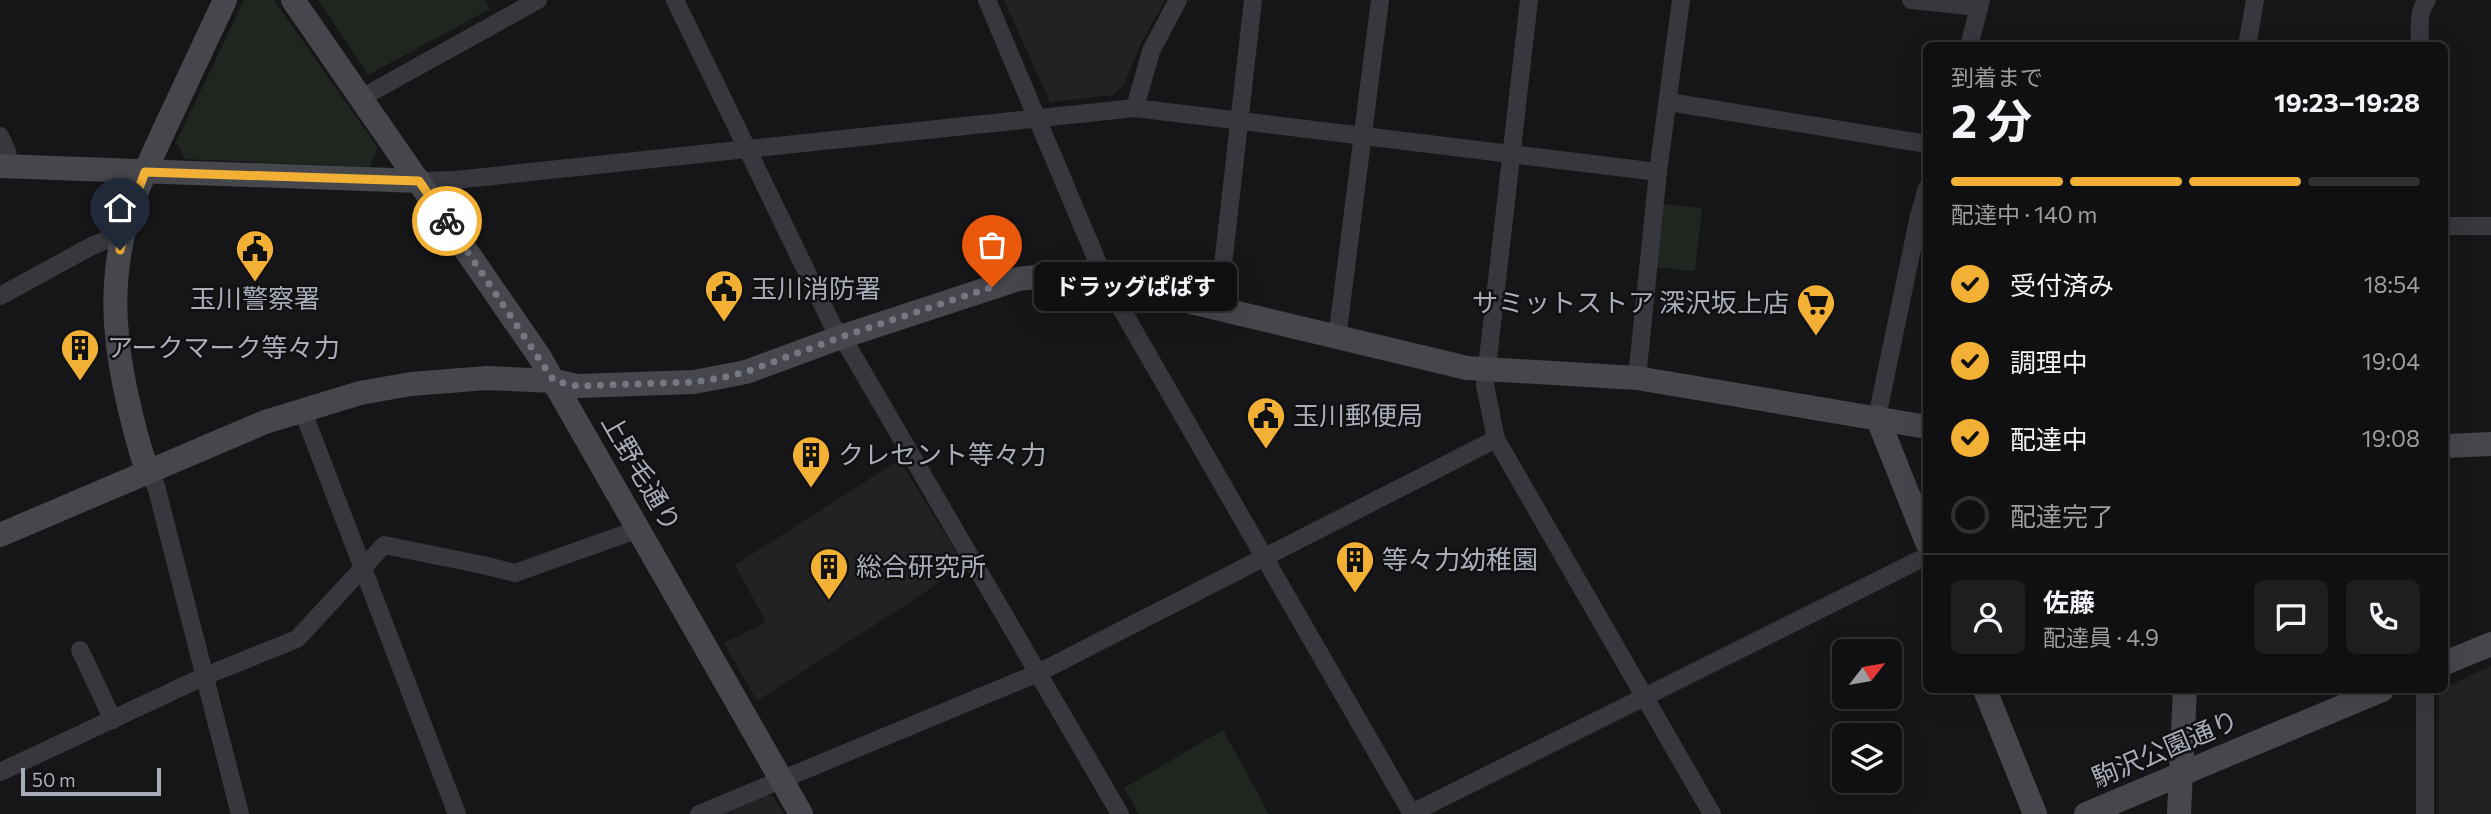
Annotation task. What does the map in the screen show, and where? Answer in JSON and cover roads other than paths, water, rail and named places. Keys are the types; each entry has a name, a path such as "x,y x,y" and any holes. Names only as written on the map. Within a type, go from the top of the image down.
{"street":[{"path":"225,0 145,172 123,232 115,286 116,341 132,416 148,472 156,486 240,814"},
{"name":"上野毛通り","path":"293,0 554,381 801,814"},
{"path":"361,98 538,0"},
{"path":"675,0 841,337 1120,814"},
{"path":"987,0 1106,282 1411,814 1923,558"},
{"path":"1135,108 1151,51 1178,0"},
{"path":"1218,309 1254,0"},
{"path":"1337,338 1380,0"},
{"path":"1529,0 1485,385 1496,439 1712,814"},
{"path":"1637,378 1658,172 1681,0"},
{"path":"1911,0 1980,3 1970,42"},
{"path":"2248,42 2255,0"},
{"path":"2420,42 2419,20 2427,0"},
{"path":"1669,102 1923,143"},
{"path":"0,136 7,151 4,166 419,181 455,180 1135,108 1658,172"},
{"path":"1923,202 1877,417 1923,532"},
{"path":"2448,226 2491,226"},
{"path":"0,296 123,232"},
{"path":"0,535 265,422 360,393 411,384 512,377 578,386 694,382 746,372 841,337 1028,276 1062,274 1106,282 1440,363 1487,370 1637,378 1923,426"},
{"path":"302,410 457,814"},
{"path":"699,814 1038,673 1496,439"},
{"path":"2448,446 2491,444"},
{"path":"0,772 205,676 297,639 384,545 515,573 639,529"},
{"path":"2448,662 2491,643"},
{"path":"80,650 113,720"},
{"path":"1986,693 2035,814"},
{"path":"2179,814 2185,693"},
{"name":"駒沢公園通り","path":"2086,814 2375,693"},
{"path":"2425,693 2425,814"}],"place":[{"name":"玉川警察署","path":"255,283"},
{"name":"ドラッグぱぱす","path":"992,287"},
{"name":"玉川消防署","path":"724,323"},
{"name":"サミットストア 深沢坂上店","path":"1816,337"},
{"name":"アークマーク等々力","path":"80,382"},
{"name":"玉川郵便局","path":"1266,450"},
{"name":"クレセント等々力","path":"811,489"},
{"name":"等々力幼稚園","path":"1355,594"},
{"name":"総合研究所","path":"829,601"}]}
